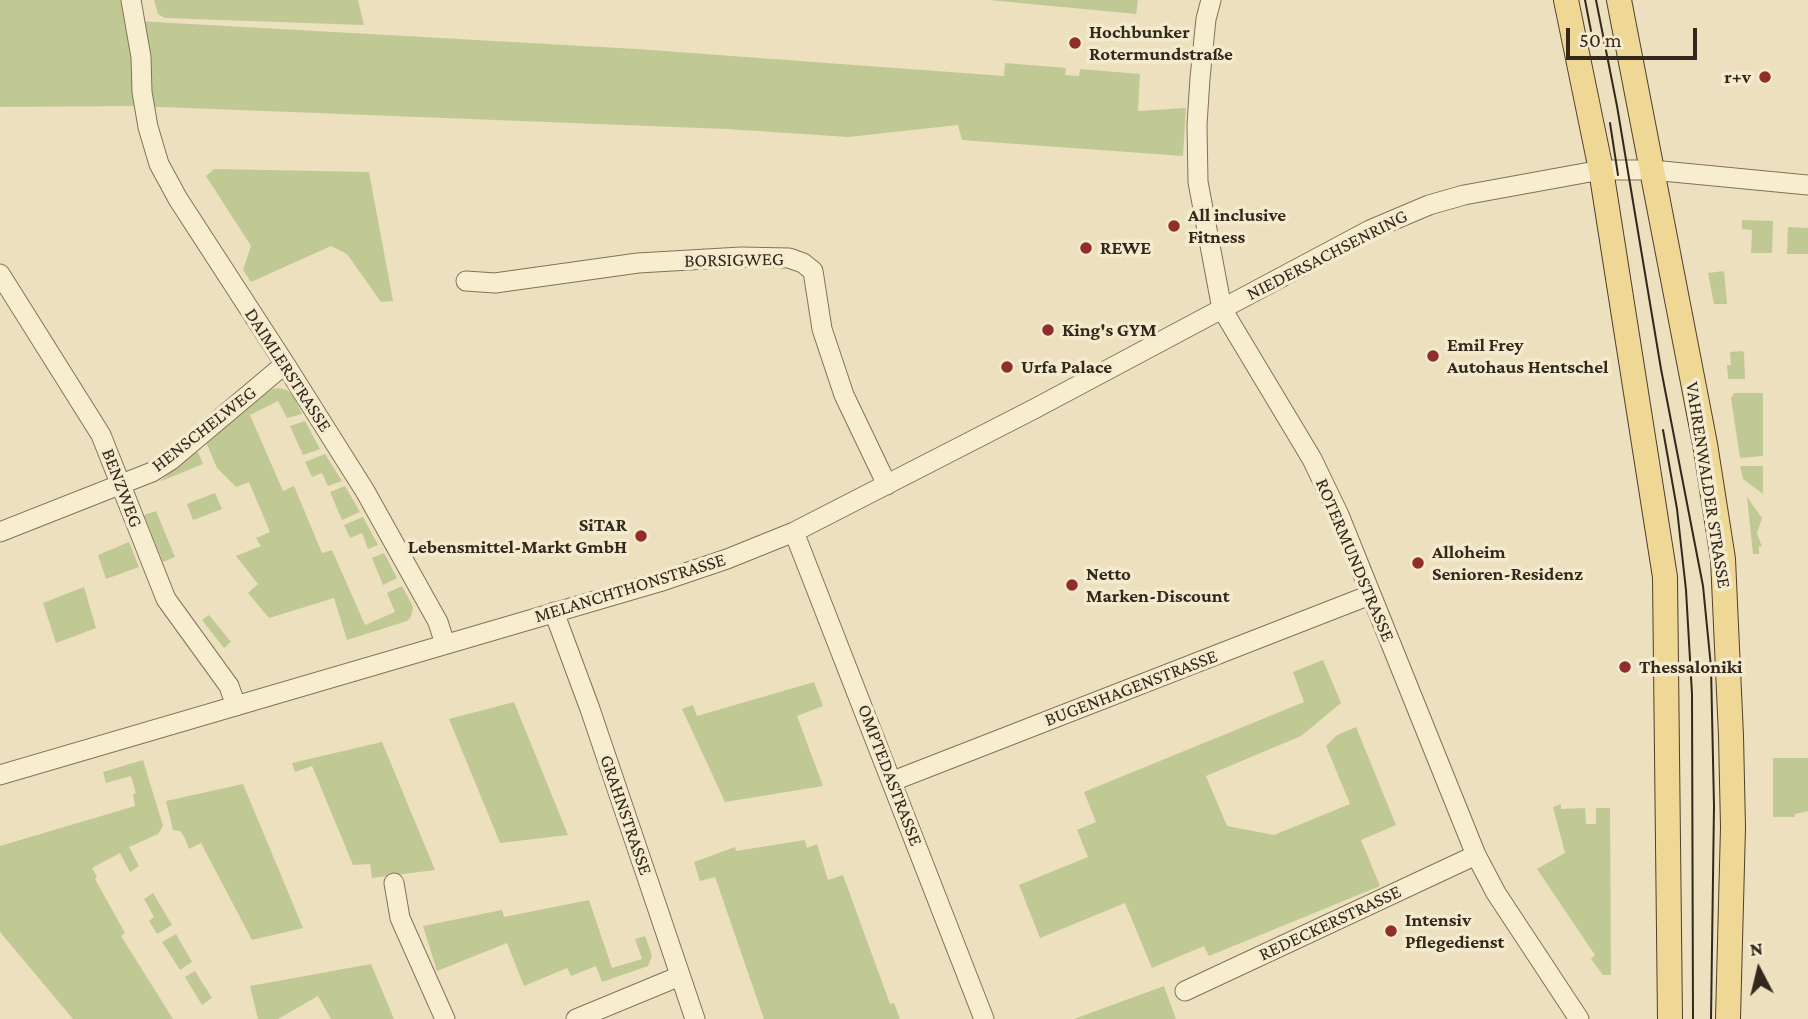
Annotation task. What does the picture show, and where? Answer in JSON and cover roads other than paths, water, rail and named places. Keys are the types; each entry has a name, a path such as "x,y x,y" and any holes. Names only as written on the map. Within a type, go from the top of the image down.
{"main road":[{"path":"1566,0 1601,170 1665,577 1670,1019"},
{"name":"VAHRENWALDER STRASSE","path":"1619,0 1705,444 1723,558 1732,788 1728,1019"}],"street":[{"name":"DAIMLERSTRASSE","path":"131,0 141,57 142,92 148,127 166,176 365,491 438,622 445,644"},
{"name":"ROTERMUNDSTRASSE","path":"1211,0 1206,19 1200,78 1198,182 1222,309 1312,460 1339,515 1475,855 1496,893 1579,1019"},
{"name":"NIEDERSACHSENRING","path":"1222,309 1370,230 1411,211 1464,195 1601,170 1653,170 1808,185"},
{"name":"BORSIGWEG","path":"466,281 495,284 638,263 741,257 789,258 803,262 813,271 822,329 844,395 887,485"},
{"name":"BENZWEG","path":"0,274 101,435 166,599 229,686 236,706"},
{"name":"MELANCHTHONSTRASSE","path":"0,775 716,563 794,532 1222,309"},
{"name":"HENSCHELWEG","path":"0,532 152,472 171,460 285,364"},
{"name":"OMPTEDASTRASSE","path":"794,532 984,1019"},
{"name":"BUGENHAGENSTRASSE","path":"893,781 1370,595"},
{"name":"GRAHNSTRASSE","path":"554,612 590,709 695,1019"},
{"name":"REDECKERSTRASSE","path":"1185,991 1475,855"},
{"path":"394,883 400,918 445,1019"},
{"path":"576,1019 680,976"}],"tram line":[{"path":"1585,0 1591,31"},
{"path":"1596,0 1617,106 1661,369 1703,586 1711,667 1714,806 1711,1019"},
{"path":"1610,123 1618,175"},
{"path":"1663,430 1677,509 1686,590 1692,694 1693,1019"}],"place":[{"name":"Hochbunker Rotermundstraße","path":"1075,43"},
{"name":"r+v","path":"1765,77"},
{"name":"All inclusive Fitness","path":"1174,226"},
{"name":"REWE","path":"1086,248"},
{"name":"King's GYM","path":"1048,330"},
{"name":"Emil Frey Autohaus Hentschel","path":"1433,356"},
{"name":"Urfa Palace","path":"1007,367"},
{"name":"SiTAR Lebensmittel-Markt GmbH","path":"641,536"},
{"name":"Alloheim Senioren-Residenz","path":"1418,563"},
{"name":"Netto Marken-Discount","path":"1072,585"},
{"name":"Thessaloniki","path":"1625,667"},
{"name":"Intensiv Pflegedienst","path":"1391,931"}]}
